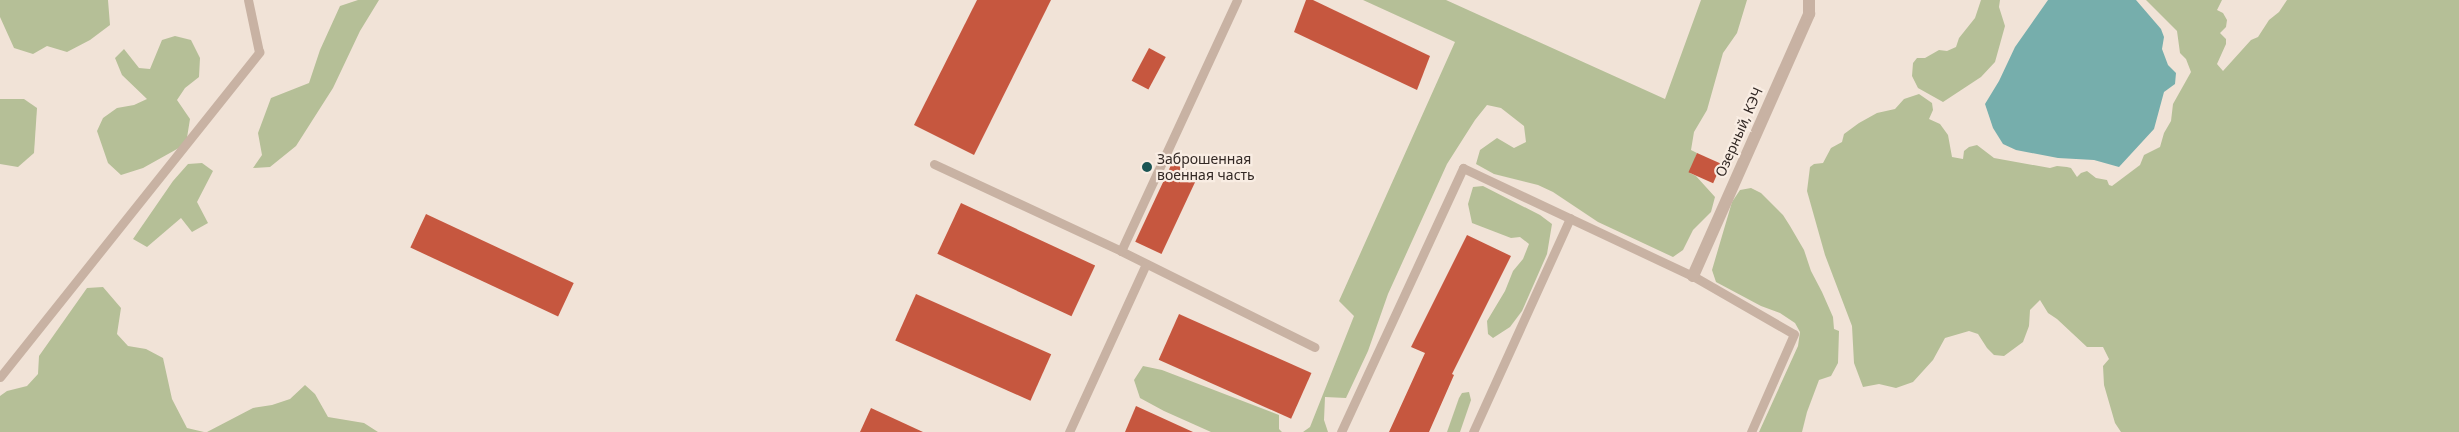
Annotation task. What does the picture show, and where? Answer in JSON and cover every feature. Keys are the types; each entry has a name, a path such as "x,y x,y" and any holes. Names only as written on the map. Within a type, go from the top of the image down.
{"street":[{"name":"Озерный, КЭЧ","path":"1693,276 1808,14 1809,0"}],"lane":[{"path":"0,377 259,52 248,0"},
{"path":"1121,251 1237,0"},
{"path":"934,164 1121,251 1314,347"},
{"path":"1341,432 1462,168 1693,276 1794,334 1751,432"},
{"path":"1473,432 1570,218"},
{"path":"1070,432 1146,264"}],"green space":[{"path":"0,0 108,0 110,25 90,40 67,52 47,46 33,54 14,48 0,17"},
{"path":"358,0 379,0 360,31 333,88 296,146 270,167 253,168 262,155 258,133 271,98 309,83 320,50 340,6"},
{"path":"1363,0 1446,0 1665,99 1701,0 1747,0 1737,33 1723,53 1707,110 1694,132 1691,150 1697,153 1690,173 1696,176 1715,197 1711,212 1693,230 1683,250 1673,257 1598,222 1553,192 1538,185 1494,174 1476,164 1480,150 1497,138 1514,148 1526,142 1524,126 1501,108 1487,105 1475,120 1447,164 1388,294 1368,351 1346,398 1325,397 1324,420 1328,432 1303,432 1310,427 1354,316 1339,301 1455,42"},
{"path":"1981,0 2000,0 1999,7 2005,26 1995,62 1981,77 1943,102 1918,88 1912,76 1913,63 1917,58 1925,58 1939,50 1947,51 1956,47 1959,38 1975,18"},
{"path":"2146,0 2222,0 2217,10 2223,13 2227,20 2226,27 2220,33 2226,39 2226,44 2217,64 2223,71 2251,40 2258,37 2269,20 2279,12 2287,0 2459,0 2459,432 2121,432 2115,423 2104,385 2103,366 2109,359 2103,347 2087,347 2048,313 2040,300 2030,310 2029,326 2023,342 2004,356 1994,355 1978,334 1969,331 1945,338 1933,360 1913,382 1896,388 1879,384 1863,387 1854,363 1852,326 1825,255 1807,191 1810,167 1814,164 1823,163 1831,148 1842,142 1844,134 1859,123 1877,113 1895,109 1904,99 1919,94 1932,103 1933,110 1929,119 1940,124 1948,135 1952,157 1963,159 1964,151 1969,147 1977,145 1994,158 2050,168 2057,166 2067,167 2071,168 2077,177 2087,171 2096,178 2107,180 2109,185 2112,186 2140,165 2144,155 2160,147 2164,133 2171,121 2173,104 2191,72 2186,59 2180,53 2177,31"},
{"path":"175,36 191,40 200,58 199,77 185,88 177,100 190,119 186,144 143,168 121,175 108,163 97,131 103,118 117,108 134,105 147,99 122,75 115,58 124,49 139,68 150,69 162,40"},
{"path":"0,99 24,99 37,108 34,153 18,167 0,164"},
{"path":"202,163 213,171 197,202 208,223 192,232 181,218 147,247 133,239 173,181 188,164"},
{"path":"1483,186 1540,215 1552,224 1547,254 1522,311 1510,327 1493,338 1488,334 1487,321 1505,291 1513,271 1523,259 1529,244 1520,237 1511,238 1472,223 1468,204 1473,187"},
{"path":"1751,188 1761,193 1783,215 1790,226 1804,250 1811,271 1833,317 1834,329 1839,331 1838,363 1831,376 1819,380 1802,432 1759,432 1798,346 1800,332 1795,323 1780,313 1761,306 1716,282 1712,270 1732,202 1740,190"},
{"path":"103,287 121,308 117,334 128,346 146,349 163,358 172,399 187,428 204,432 0,432 0,396 7,391 27,386 38,374 39,356 87,288"},
{"path":"1143,366 1162,370 1279,415 1279,429 1282,432 1211,432 1164,411 1140,398 1134,380"},
{"path":"305,385 315,394 328,417 364,423 378,432 207,432 253,408 272,405 290,399"},
{"path":"1469,392 1471,400 1460,432 1447,432 1459,398 1462,393"}],"water":[{"path":"2048,0 2136,0 2161,29 2164,37 2162,49 2168,65 2176,73 2175,84 2164,92 2154,129 2119,167 2094,160 2058,158 2016,150 2003,144 1993,128 1985,104 1999,81 2015,47"}],"building":[{"path":"977,0 1051,0 974,155 914,125"},
{"path":"1306,0 1313,0 1430,56 1417,90 1294,32"},
{"path":"1149,48 1166,57 1148,90 1132,81"},
{"path":"1697,153 1722,164 1713,183 1688,172"},
{"path":"1172,163 1198,175 1162,254 1135,242"},
{"path":"961,203 1095,266 1071,316 937,254"},
{"path":"426,214 574,283 558,316 410,248"},
{"path":"1467,235 1511,256 1452,374 1454,375 1429,432 1389,432 1425,353 1411,347"},
{"path":"916,294 1051,354 1030,401 895,341"},
{"path":"1179,314 1311,373 1291,419 1159,360"},
{"path":"1136,406 1193,432 1125,432"},
{"path":"871,408 923,432 860,432"}],"place":[{"name":"Заброшенная военная часть","path":"1147,167"}]}
